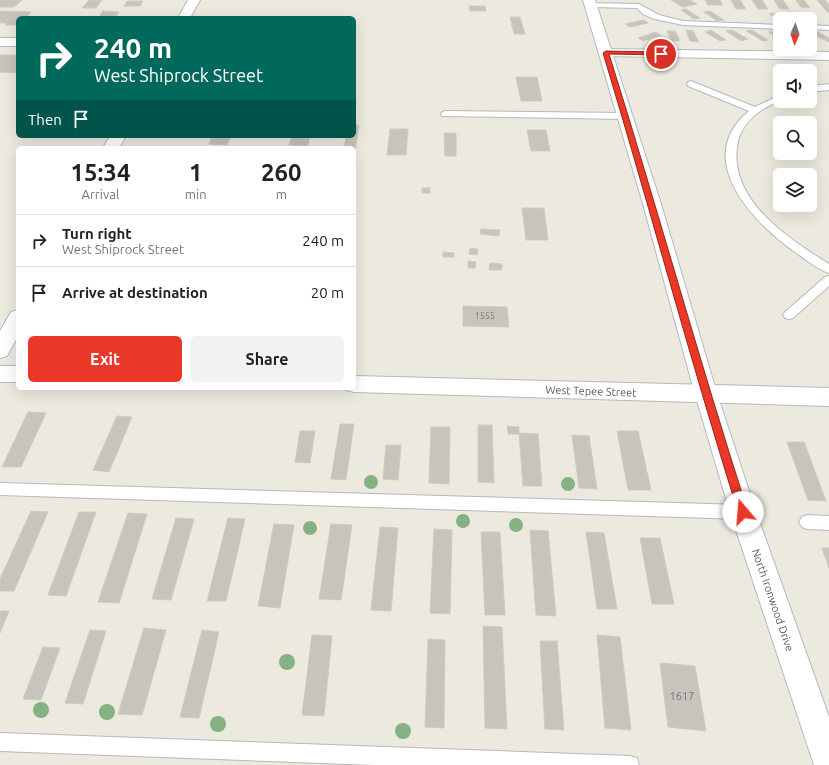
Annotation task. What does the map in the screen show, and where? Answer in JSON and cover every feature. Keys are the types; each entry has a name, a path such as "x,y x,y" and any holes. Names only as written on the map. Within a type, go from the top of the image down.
{"street":[{"path":"185,16 194,0"},
{"name":"North Ironwood Drive","path":"590,2 655,212 706,394 743,512 829,762"},
{"path":"0,42 16,42"},
{"path":"606,53 829,56"},
{"path":"0,350 16,321"},
{"path":"0,374 16,374"},
{"name":"West Tepee Street","path":"356,384 829,397"}],"lane":[{"path":"590,2 641,3 646,12 658,17 683,22 773,27"},
{"path":"817,28 829,28"},
{"path":"691,84 755,110"},
{"path":"817,88 829,87"},
{"path":"773,101 755,110 743,121 735,133 730,147 730,163 735,180 745,198 760,217 787,241 806,255 829,268"},
{"path":"445,114 625,116"},
{"path":"789,315 829,280"},
{"path":"0,489 743,512"},
{"path":"807,522 829,523"},
{"path":"0,742 630,765"}],"building":[{"path":"0,0 22,0 14,7 0,7"},
{"path":"89,0 102,0 96,8 82,8"},
{"path":"671,0 690,0 697,4 683,7"},
{"path":"705,0 720,0 723,5 708,5"},
{"path":"731,0 740,0 746,9 736,9"},
{"path":"752,0 762,0 768,9 758,9"},
{"path":"774,0 783,0 789,9 780,9"},
{"path":"796,0 804,0 810,8 801,7"},
{"path":"817,0 825,0 829,5 829,12 827,12"},
{"path":"127,1 143,1 140,6 124,6"},
{"path":"469,6 485,6 486,11 470,11"},
{"path":"686,9 700,18 694,19 681,10"},
{"path":"0,11 31,12 28,16 16,16 16,25 5,25 7,23 0,23"},
{"path":"103,11 119,12 116,16 99,16"},
{"path":"710,11 724,20 717,21 704,12"},
{"path":"510,17 520,17 525,34 514,34"},
{"path":"644,20 648,23 630,27 625,24"},
{"path":"686,30 693,31 699,42 690,41"},
{"path":"711,30 726,40 720,41 705,32"},
{"path":"732,30 748,39 741,41 726,31"},
{"path":"752,30 768,40 763,41 746,31"},
{"path":"667,31 675,31 680,41 671,41"},
{"path":"655,32 661,35 643,41 638,38"},
{"path":"817,32 829,38 829,42 817,36"},
{"path":"0,55 16,55 16,73 0,72"},
{"path":"516,77 537,77 542,101 521,101"},
{"path":"356,125 359,125 356,146 344,146 346,138 356,138"},
{"path":"390,129 408,129 406,155 387,155"},
{"path":"527,130 546,130 550,151 531,151"},
{"path":"444,133 456,133 456,156 445,156"},
{"path":"211,138 230,138 227,145 209,144"},
{"path":"291,138 310,138 308,146 289,145"},
{"path":"422,188 430,188 430,193 422,193"},
{"path":"522,208 544,208 548,240 526,240"},
{"path":"481,229 500,230 499,236 480,234"},
{"path":"470,248 478,249 477,255 469,254"},
{"path":"443,252 454,253 454,257 443,257"},
{"path":"468,261 476,262 475,268 468,268"},
{"path":"490,263 502,264 502,270 489,270"},
{"path":"463,306 507,307 509,327 463,326"},
{"path":"28,412 46,413 21,467 2,467"},
{"path":"117,416 132,417 109,472 93,470"},
{"path":"340,424 354,424 346,480 331,479"},
{"path":"478,425 492,425 494,483 478,482"},
{"path":"507,426 519,427 519,434 508,434"},
{"path":"431,427 450,427 449,484 429,483"},
{"path":"300,431 315,431 310,463 295,462"},
{"path":"617,431 638,431 651,490 628,490"},
{"path":"519,433 538,434 542,486 523,486"},
{"path":"572,435 589,436 597,489 579,488"},
{"path":"787,442 804,442 826,501 808,500"},
{"path":"386,445 401,445 398,480 383,479"},
{"path":"31,511 48,512 14,591 0,591 0,579"},
{"path":"79,512 96,512 66,596 48,595"},
{"path":"128,513 147,514 119,603 98,602"},
{"path":"176,518 194,519 171,600 152,599"},
{"path":"228,518 245,519 226,601 207,601"},
{"path":"274,524 294,525 280,608 258,606"},
{"path":"331,524 352,525 341,600 319,599"},
{"path":"380,527 398,528 391,611 371,610"},
{"path":"434,529 452,530 450,614 430,613"},
{"path":"530,530 548,531 556,616 536,615"},
{"path":"481,532 500,532 505,615 485,615"},
{"path":"586,532 604,533 617,609 597,609"},
{"path":"640,538 660,538 674,604 652,604"},
{"path":"822,548 829,548 829,568"},
{"path":"0,611 9,611 0,633"},
{"path":"483,626 502,627 507,729 485,728"},
{"path":"144,628 166,630 142,715 118,714"},
{"path":"90,630 106,631 83,704 65,703"},
{"path":"202,630 219,632 199,718 180,717"},
{"path":"312,635 332,636 324,716 302,715"},
{"path":"597,635 620,637 631,730 605,728"},
{"path":"428,639 445,640 444,728 425,727"},
{"path":"540,641 557,641 564,730 545,729"},
{"path":"43,647 60,648 41,700 23,699"},
{"path":"660,663 695,666 706,731 668,727"}],"route":[{"path":"661,54 606,53 652,204 706,394 743,512"}]}
